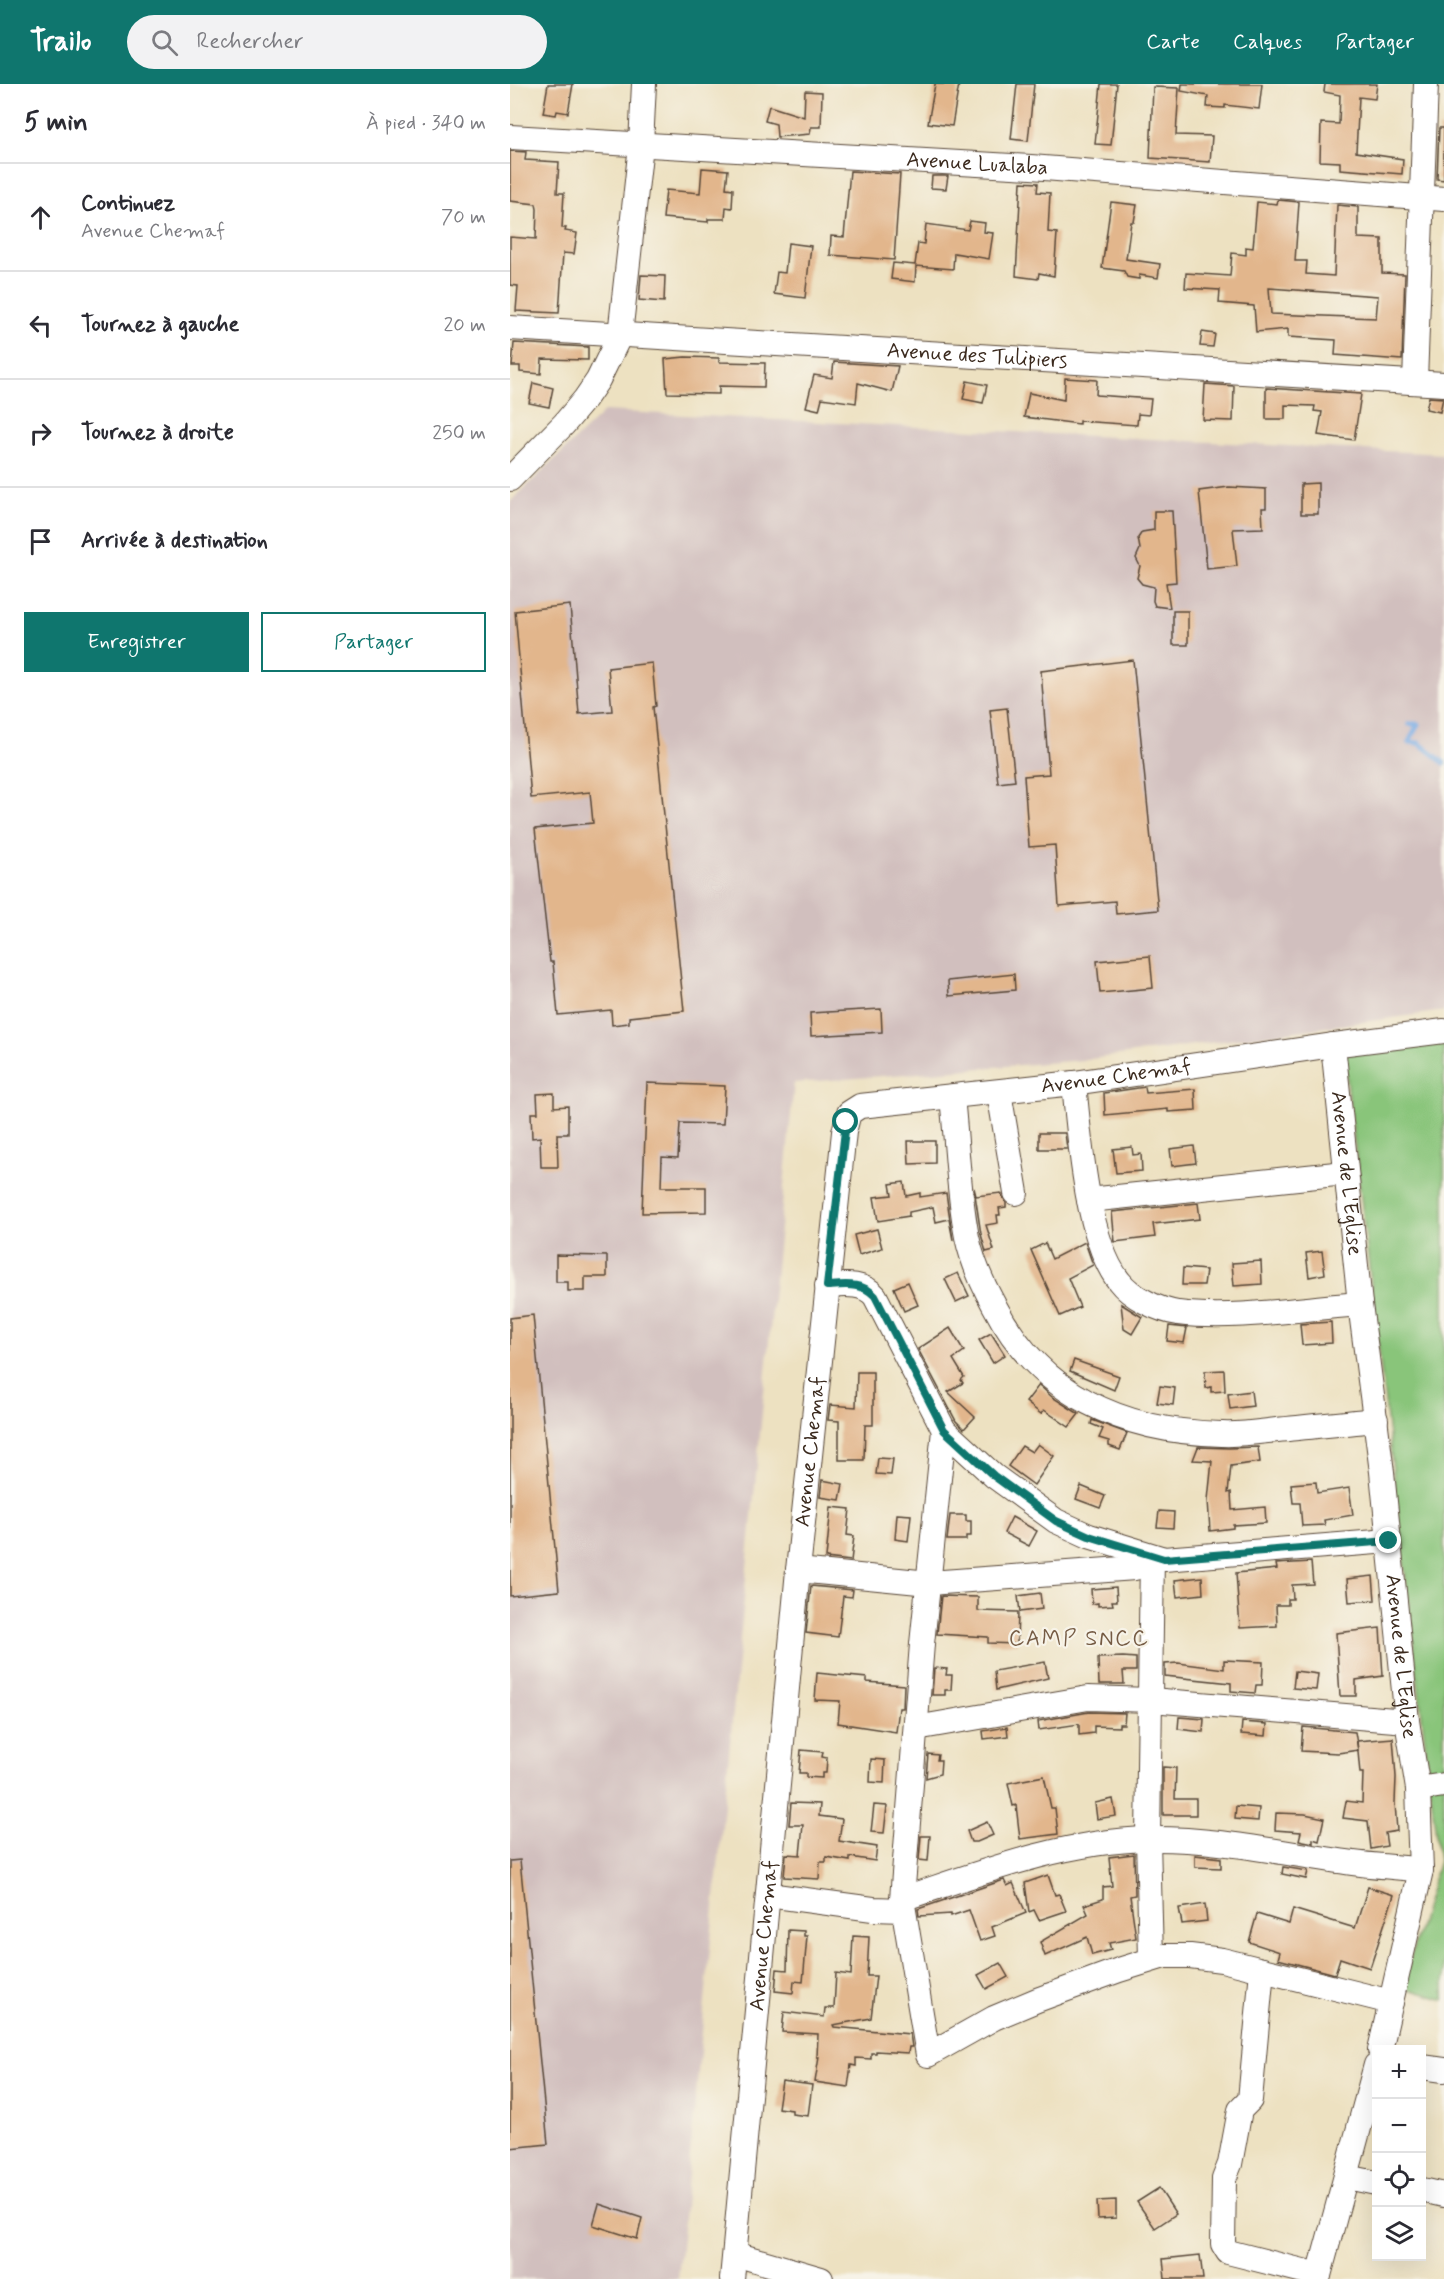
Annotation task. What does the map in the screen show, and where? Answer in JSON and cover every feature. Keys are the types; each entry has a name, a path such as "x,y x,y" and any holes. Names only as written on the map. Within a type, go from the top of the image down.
{"street":[{"path":"510,479 585,399 598,380 620,335 642,145 644,84"},
{"path":"1415,381 1434,199 1426,84"},
{"name":"Avenue Lualaba","path":"510,137 1031,167 1434,199"},
{"name":"Avenue des Tulipiers","path":"510,328 1444,384"},
{"name":"Avenue Chemaf","path":"732,2279 798,1570 844,1132 849,1113 860,1106 1074,1083 1444,1031"},
{"name":"Avenue de L'Eglise","path":"1333,1045 1345,1173 1376,1420 1407,1720 1418,1789 1421,1870 1381,2045"},
{"path":"1074,1083 1089,1200 1094,1221 1112,1272 1120,1284 1134,1295 1162,1309 1187,1313 1244,1313 1360,1304"},
{"path":"999,1092 1016,1193"},
{"path":"952,1096 967,1237 978,1276 1012,1337 1041,1370 1055,1382 1085,1402 1115,1415 1155,1426 1192,1432 1224,1434 1376,1420"},
{"path":"1089,1200 1345,1173"},
{"path":"827,1286 858,1286 871,1291 944,1430 994,1476 1056,1521 1089,1536 1152,1556 1176,1559 1389,1541"},
{"path":"944,1430 916,1728 903,1905 928,2055 994,2018 1037,2000 1164,1956 1222,1960 1391,2002"},
{"path":"798,1570 929,1583 1135,1568 1144,1564 1152,1556"},
{"path":"1151,1959 1149,1839 1152,1556"},
{"path":"916,1728 1088,1698 1151,1700 1407,1720"},
{"path":"1418,1789 1444,1785"},
{"path":"768,1895 873,1909 903,1905 1036,1855 1149,1839 1187,1839 1244,1845 1353,1863 1421,1870"},
{"path":"1262,1970 1250,2100 1240,2110 1237,2118 1230,2164 1224,2179 1223,2244 1228,2252 1318,2277 1372,2083"},
{"path":"1426,2068 1444,2070"},
{"path":"1347,2177 1372,2181"},
{"path":"1426,2191 1444,2195"},
{"path":"735,2254 821,2279"}],"shaded area":[{"path":"605,411 1444,454 1444,1011 1083,1060 794,1083 678,2279 510,2279 510,502"}],"green space":[{"path":"1444,1026 1444,2000 1402,1987 1439,1861 1343,1045"}],"building":[{"path":"548,84 573,84 568,113 557,111 556,115 543,113"},
{"path":"935,84 959,84 952,126 928,123"},
{"path":"1017,84 1034,84 1028,141 1011,139"},
{"path":"1101,84 1117,84 1111,145 1095,144"},
{"path":"1182,84 1262,84 1259,109 1225,105 1225,108 1207,107 1208,96 1181,91"},
{"path":"1325,84 1377,84 1375,99 1359,97 1356,152 1403,159 1402,174 1340,169 1340,162 1320,161 1321,123 1339,124 1340,95 1324,92"},
{"path":"1153,87 1179,88 1176,135 1212,136 1210,162 1150,158"},
{"path":"805,91 822,92 821,127 811,127 810,134 777,137 776,124 765,121 769,106 804,117"},
{"path":"1439,128 1444,128 1444,180 1437,179"},
{"path":"510,151 526,152 525,160 559,162 557,193 564,193 562,228 566,228 565,231 577,233 574,254 563,253 559,313 516,311 518,286 510,285 510,237 536,239 537,209 536,204 510,201"},
{"path":"702,168 728,170 726,188 733,189 732,208 726,207 725,219 708,219 708,222 663,218 666,190 700,193"},
{"path":"850,171 900,174 894,260 830,255 831,236 844,237"},
{"path":"932,176 948,176 946,189 931,188"},
{"path":"1021,182 1038,183 1037,192 1050,193 1048,232 1057,233 1054,276 1039,273 1038,279 1016,276"},
{"path":"1278,200 1299,202 1295,261 1307,261 1306,274 1334,276 1337,205 1358,207 1358,238 1382,239 1382,273 1405,274 1402,360 1335,355 1336,340 1288,337 1288,329 1256,332 1254,306 1219,303 1220,290 1185,288 1186,273 1230,276 1232,253 1246,255 1246,247 1253,248 1257,202 1277,204","holes":["1269,288 1378,296 1376,318 1271,314"]},
{"path":"1111,202 1137,205 1134,222 1131,222 1126,259 1160,264 1158,278 1139,275 1139,279 1127,277 1124,271 1102,268"},
{"path":"970,221 985,223 984,232 993,233 989,259 954,253 953,269 916,266 915,282 891,279 893,263 915,265 918,243 924,244 926,224 968,230"},
{"path":"788,243 811,246 805,298 774,294 777,272 785,273"},
{"path":"641,275 665,276 664,302 639,300"},
{"path":"1202,332 1215,334 1213,347 1200,346"},
{"path":"514,343 588,347 588,360 542,359 541,374 520,372 520,366 512,366"},
{"path":"719,358 719,362 765,363 764,387 719,386 719,394 667,393 665,359"},
{"path":"834,362 898,366 892,392 858,383 856,403 822,398 819,410 806,407 814,375 832,378"},
{"path":"1065,378 1097,380 1096,395 1151,399 1149,415 1138,414 1137,425 1079,421 1079,424 1024,417 1029,393 1064,400"},
{"path":"967,381 987,385 983,403 963,399"},
{"path":"533,383 553,388 549,407 529,403"},
{"path":"1205,384 1234,386 1233,421 1203,420"},
{"path":"1266,388 1361,394 1354,440 1318,435 1322,412 1314,411 1315,406 1285,405 1285,419 1266,419"},
{"path":"1429,397 1443,398 1440,412 1426,409"},
{"path":"1318,483 1318,514 1301,514 1301,484"},
{"path":"1229,487 1266,489 1266,508 1262,508 1263,528 1233,529 1237,566 1207,569 1199,491"},
{"path":"1154,511 1172,511 1176,582 1166,583 1170,608 1155,606 1154,587 1142,584 1137,578 1140,566 1136,558 1140,549 1138,538 1142,532 1154,530"},
{"path":"570,605 579,714 612,711 608,668 652,663 656,706 653,707 684,1011 629,1017 629,1023 612,1025 611,1010 558,1015 553,962 550,962 535,829 593,823 590,792 531,798 515,611"},
{"path":"1173,611 1188,611 1188,645 1173,645"},
{"path":"1133,660 1158,910 1116,914 1115,901 1059,906 1055,845 1029,847 1024,776 1049,774 1041,671"},
{"path":"1007,708 1015,781 998,783 990,710"},
{"path":"1150,956 1153,988 1100,993 1097,961"},
{"path":"1014,974 1015,990 949,996 948,981"},
{"path":"881,1009 882,1032 811,1036 810,1013"},
{"path":"647,1083 725,1086 723,1124 680,1123 678,1158 662,1157 661,1187 706,1187 706,1212 642,1213"},
{"path":"1145,1087 1146,1093 1195,1089 1196,1110 1168,1112 1168,1109 1105,1115 1104,1093"},
{"path":"554,1093 554,1107 568,1106 568,1134 557,1134 558,1167 541,1167 540,1137 532,1138 531,1113 538,1113 537,1094"},
{"path":"1039,1133 1065,1133 1067,1149 1039,1149"},
{"path":"908,1141 935,1141 935,1163 909,1164"},
{"path":"1194,1146 1196,1163 1172,1166 1170,1149"},
{"path":"1132,1147 1133,1155 1141,1154 1142,1171 1116,1173 1113,1149"},
{"path":"904,1182 906,1196 920,1193 920,1197 946,1193 953,1240 949,1219 936,1222 933,1207 909,1212 909,1216 878,1221 874,1197 892,1195 890,1184"},
{"path":"974,1188 976,1196 1001,1193 1006,1203 1006,1207 999,1208 998,1223 986,1225 994,1250 986,1252"},
{"path":"1198,1203 1200,1219 1153,1224 1155,1237 1115,1242 1112,1212"},
{"path":"877,1229 882,1248 859,1255 854,1235"},
{"path":"1085,1242 1093,1265 1068,1278 1080,1307 1060,1316 1031,1250 1045,1243 1052,1259"},
{"path":"1322,1251 1325,1274 1309,1277 1306,1253"},
{"path":"556,1255 607,1256 607,1277 585,1277 585,1291 568,1291 568,1282 556,1282"},
{"path":"1261,1261 1262,1284 1234,1286 1232,1263"},
{"path":"1183,1268 1206,1270 1204,1285 1182,1285"},
{"path":"958,1273 969,1296 956,1302 945,1279"},
{"path":"908,1282 918,1305 904,1311 894,1288"},
{"path":"1121,1304 1142,1317 1132,1334 1124,1329"},
{"path":"533,1315 559,1591 510,1596 510,1318"},
{"path":"1331,1322 1332,1343 1302,1345 1300,1324"},
{"path":"1169,1326 1187,1328 1184,1343 1167,1341"},
{"path":"950,1328 964,1351 953,1359 964,1377 961,1380 963,1383 948,1392 975,1417 964,1429 956,1421 918,1349"},
{"path":"991,1333 1005,1355 993,1363 979,1340"},
{"path":"1074,1360 1119,1376 1114,1390 1070,1371"},
{"path":"1224,1370 1225,1391 1211,1392 1211,1387 1206,1388 1205,1371"},
{"path":"857,1372 873,1372 873,1425 865,1425 864,1460 839,1460 839,1421 828,1420 830,1405 856,1407"},
{"path":"1039,1385 1052,1397 1079,1414 1069,1427 1044,1410 1041,1414 1026,1402"},
{"path":"1160,1386 1175,1388 1173,1405 1157,1403"},
{"path":"1251,1391 1253,1406 1230,1409 1228,1394"},
{"path":"1092,1420 1127,1433 1120,1450 1109,1446 1109,1441 1099,1438 1103,1429 1091,1424"},
{"path":"1038,1444 1054,1456 1034,1485 1008,1466 1022,1446 1032,1452"},
{"path":"1198,1447 1258,1447 1260,1462 1231,1466 1228,1493 1231,1492 1232,1510 1265,1507 1266,1523 1233,1525 1233,1528 1210,1531 1208,1500 1212,1461 1193,1460"},
{"path":"878,1458 893,1459 891,1475 876,1474"},
{"path":"822,1480 843,1484 840,1500 820,1497"},
{"path":"1316,1482 1317,1493 1349,1488 1353,1515 1324,1520 1325,1525 1302,1526 1300,1503 1293,1503 1291,1484"},
{"path":"1081,1486 1105,1496 1100,1508 1076,1499"},
{"path":"831,1507 850,1509 847,1535 854,1536 851,1561 826,1558"},
{"path":"1159,1511 1174,1512 1173,1528 1157,1527"},
{"path":"897,1514 911,1515 908,1541 895,1539"},
{"path":"950,1515 966,1515 966,1521 971,1521 971,1536 966,1536 966,1540 947,1540"},
{"path":"1012,1517 1037,1531 1029,1546 1004,1533"},
{"path":"1311,1562 1313,1584 1292,1585 1293,1599 1288,1599 1288,1605 1276,1605 1277,1626 1240,1628 1236,1573 1277,1569 1276,1564"},
{"path":"1373,1576 1375,1600 1349,1602 1347,1579"},
{"path":"1202,1577 1203,1594 1177,1597 1175,1580"},
{"path":"811,1586 853,1590 852,1597 843,1596 838,1637 806,1633"},
{"path":"1116,1587 1117,1601 1112,1601 1113,1605 1092,1604 1091,1589"},
{"path":"1040,1593 1042,1609 1020,1612 1018,1596"},
{"path":"941,1596 978,1597 978,1611 1018,1612 1017,1644 988,1643 988,1637 937,1634"},
{"path":"1380,1628 1383,1676 1356,1680 1356,1696 1340,1696 1336,1633"},
{"path":"1098,1658 1136,1658 1136,1671 1123,1671 1124,1684 1099,1684"},
{"path":"1224,1660 1263,1662 1262,1685 1256,1685 1255,1693 1231,1691 1231,1683 1165,1676 1165,1664 1178,1663 1224,1669"},
{"path":"1045,1662 1048,1678 996,1690 994,1671"},
{"path":"934,1668 947,1669 946,1675 952,1675 951,1690 945,1690 945,1695 932,1695"},
{"path":"1295,1671 1318,1674 1316,1690 1293,1688"},
{"path":"817,1673 867,1678 867,1682 904,1685 903,1708 899,1708 896,1732 838,1723 840,1701 815,1700"},
{"path":"1089,1712 1125,1713 1124,1724 1119,1724 1119,1727 1094,1726 1094,1733 1079,1735 1079,1724 1039,1730 1038,1721"},
{"path":"1179,1717 1204,1719 1203,1732 1178,1729"},
{"path":"1242,1722 1267,1724 1266,1736 1241,1734"},
{"path":"1007,1727 1008,1736 984,1739 983,1731"},
{"path":"1303,1727 1355,1732 1358,1750 1338,1753 1301,1751"},
{"path":"1393,1738 1397,1831 1385,1833 1387,1846 1371,1849 1368,1821 1343,1818 1346,1801 1362,1803 1363,1773 1360,1773 1357,1741"},
{"path":"801,1750 823,1752 822,1757 827,1758 826,1773 822,1773 822,1778 806,1777 806,1773 799,1773"},
{"path":"928,1754 938,1755 937,1760 941,1760 940,1774 926,1778"},
{"path":"871,1759 885,1760 884,1783 870,1782"},
{"path":"1163,1767 1176,1768 1175,1799 1196,1799 1196,1815 1163,1815"},
{"path":"1044,1776 1051,1808 1055,1808 1058,1834 1020,1839 1016,1805 1013,1806 1008,1783"},
{"path":"1113,1799 1116,1816 1097,1819 1095,1803"},
{"path":"791,1803 820,1804 819,1816 842,1819 839,1841 877,1847 875,1861 850,1857 850,1861 826,1857 826,1862 820,1862 819,1879 784,1877 786,1854 800,1855 803,1825 789,1825"},
{"path":"874,1805 887,1806 884,1833 871,1832"},
{"path":"1236,1806 1259,1808 1258,1821 1235,1819"},
{"path":"1276,1813 1305,1814 1324,1818 1319,1841 1313,1839 1313,1843 1299,1840 1301,1832 1275,1830"},
{"path":"987,1822 993,1835 977,1842 971,1842 967,1831"},
{"path":"921,1836 930,1836 928,1861 919,1860"},
{"path":"1134,1854 1135,1895 1130,1896 1136,1938 1109,1943 1111,1950 1092,1955 1087,1937 1045,1956 1040,1942 1088,1914 1084,1905 1103,1899 1103,1887 1112,1886 1109,1857"},
{"path":"1195,1855 1221,1858 1221,1868 1195,1867"},
{"path":"520,1860 548,2144 510,2148 510,1861"},
{"path":"1283,1867 1308,1871 1306,1879 1282,1874"},
{"path":"1048,1875 1055,1895 1059,1894 1066,1911 1039,1920 1034,1910 1029,1912 1025,1883"},
{"path":"1004,1880 1007,1886 1013,1883 1026,1913 992,1927 995,1936 980,1941 969,1910 951,1916 951,1914 919,1916 918,1909"},
{"path":"1368,1887 1394,1895 1370,1968 1340,1958 1335,1974 1278,1959 1280,1952 1249,1942 1257,1914 1289,1924 1293,1909 1355,1928"},
{"path":"1205,1904 1207,1921 1182,1924 1179,1908"},
{"path":"788,1930 804,1931 804,1936 807,1936 803,1982 794,1981 793,1993 775,1991 777,1969 787,1970"},
{"path":"853,1936 869,1937 867,1976 876,1976 871,2018 833,2025 834,2027 910,2034 912,2047 909,2047 908,2053 876,2051 876,2053 871,2053 871,2059 856,2058 856,2066 851,2065 848,2087 815,2082 819,2057 817,2057 818,2034 782,2032 784,2012 824,2017 825,2008 834,2008 836,1973 851,1975"},
{"path":"1000,1963 1008,1977 986,1989 978,1975"},
{"path":"782,2081 812,2085 808,2116 792,2114 792,2110 778,2108"},
{"path":"1159,2188 1176,2214 1155,2228 1137,2202"},
{"path":"1116,2200 1116,2218 1098,2219 1097,2201"},
{"path":"599,2204 642,2218 637,2239 593,2225"},
{"path":"1200,2255 1203,2279 1165,2279 1163,2259"}],"waterway":[{"path":"1409,724 1418,724 1409,742 1419,743 1444,763"}],"district":[{"name":"CAMP SNCC","path":"1079,1639"}],"route":[{"path":"846,1122 827,1286 851,1285 864,1287 871,1291 944,1430 972,1458 1021,1497 1056,1521 1089,1536 1164,1559 1389,1541"}]}
